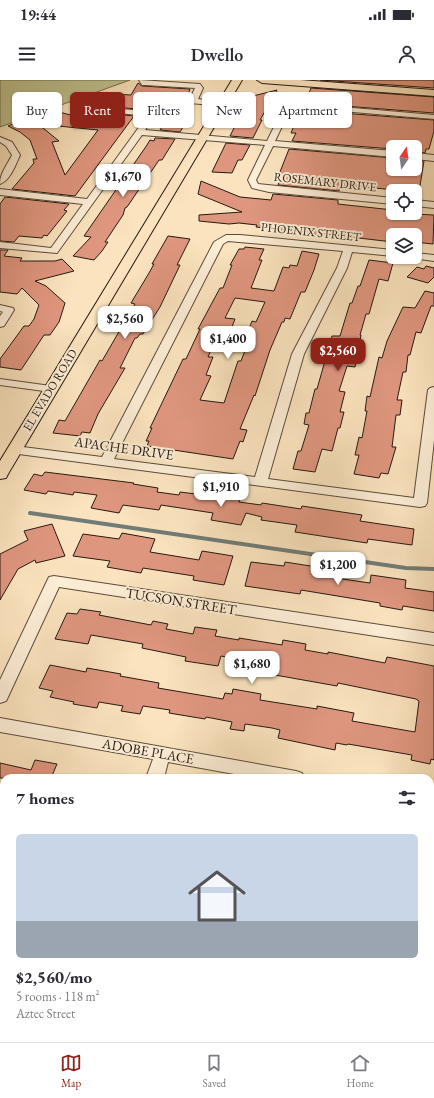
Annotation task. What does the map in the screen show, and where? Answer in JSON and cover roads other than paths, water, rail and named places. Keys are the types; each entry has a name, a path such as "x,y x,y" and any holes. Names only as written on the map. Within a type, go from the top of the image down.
{"main road":[{"name":"EL EVADO ROAD","path":"230,92 237,80"},
{"path":"262,80 297,81 434,93"},
{"name":"EL EVADO ROAD","path":"0,474 207,128"}],"street":[{"path":"143,80 145,83 194,85 198,88 193,101 202,102"},
{"path":"269,143 286,111 293,107 307,106 434,117"},
{"path":"0,245 54,251 152,114 125,111"},
{"path":"140,132 386,153"},
{"path":"0,139 8,144 16,156 9,170 0,180"},
{"name":"ROSEMARY DRIVE","path":"269,143 252,180 255,186 269,189 386,200"},
{"path":"422,157 434,158"},
{"path":"0,192 89,202"},
{"path":"422,204 434,205"},
{"name":"PHOENIX STREET","path":"106,462 219,242 226,238 240,238 386,252"},
{"path":"260,483 298,354 342,268 348,249"},
{"path":"422,257 434,258"},
{"path":"0,324 5,309"},
{"path":"0,382 51,389"},
{"name":"APACHE DRIVE","path":"15,450 420,503 434,390"},
{"name":"TUCSON STREET","path":"0,697 54,581 434,639"},
{"name":"ADOBE PLACE","path":"0,725 275,774"},
{"path":"156,774 162,753"}],"waterway":[{"path":"30,513 406,568 434,569"}]}
